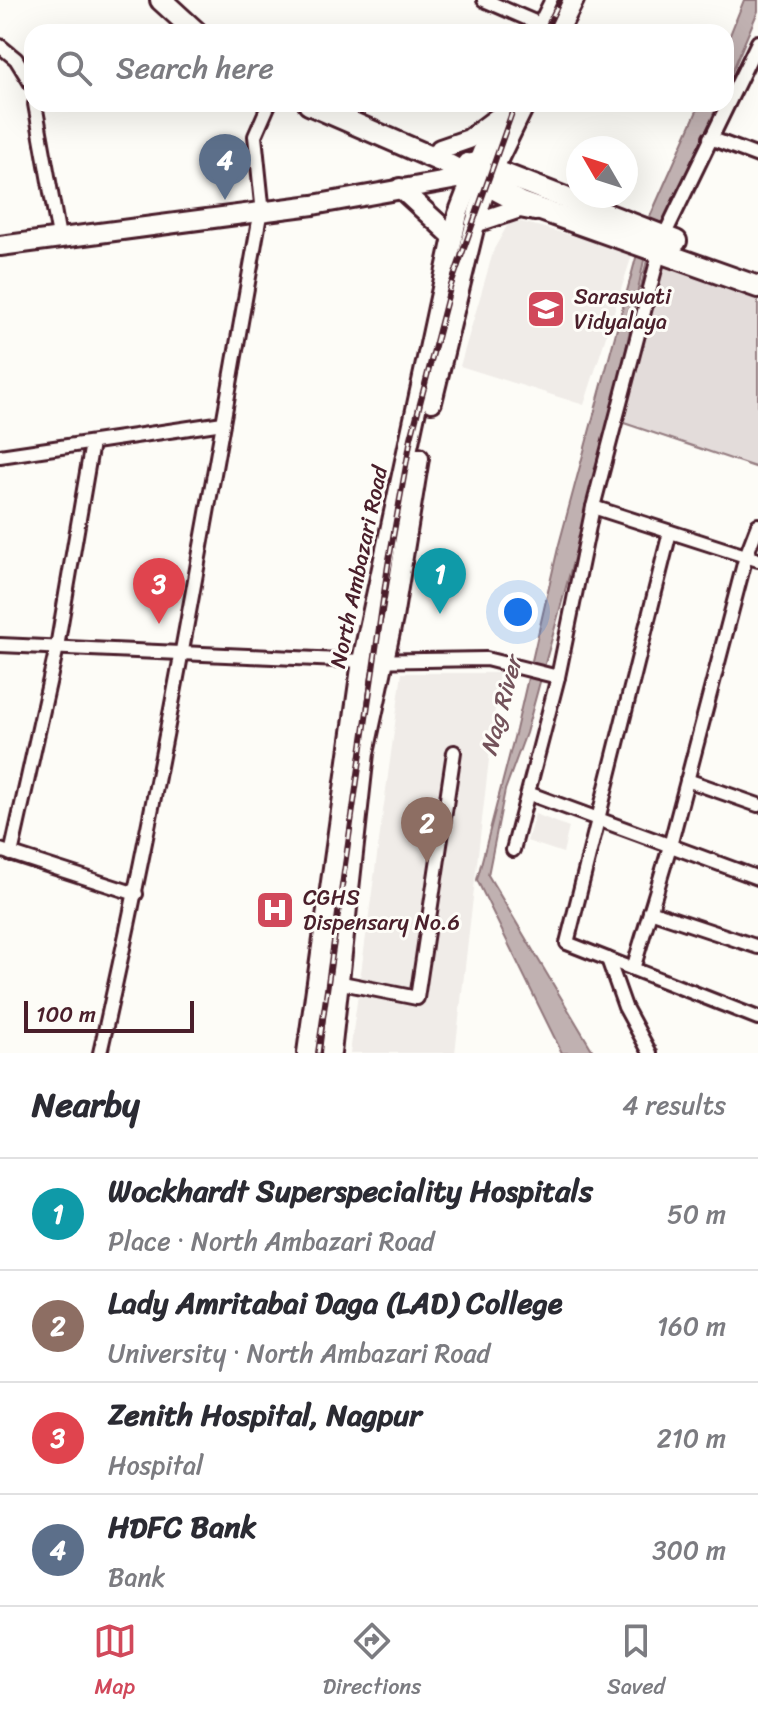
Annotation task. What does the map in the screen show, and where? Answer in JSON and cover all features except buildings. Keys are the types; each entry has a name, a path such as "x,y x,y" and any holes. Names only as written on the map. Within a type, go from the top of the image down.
{"main road":[{"path":"161,0 187,24"},
{"path":"180,0 205,24"},
{"path":"548,24 555,0"},
{"path":"552,24 574,0"},
{"path":"329,112 662,243 758,287"},
{"path":"354,112 440,149 521,203 758,273"},
{"path":"440,149 469,139 501,112"},
{"name":"North Ambazari Road","path":"307,1053 362,661 453,237 477,171 504,112"},
{"name":"North Ambazari Road","path":"331,1053 364,753 385,659 417,468 475,223 477,171 519,112"},
{"path":"0,246 313,205 458,179 477,171"},
{"path":"400,188 453,237"},
{"path":"475,223 520,208 549,213"}],"street":[{"path":"484,0 534,24"},
{"path":"734,99 753,68 758,42"},
{"path":"0,46 16,59 24,72"},
{"path":"36,112 59,237"},
{"path":"100,1053 136,894 261,210 255,136 266,112"},
{"path":"513,850 530,794 593,507 662,243 710,138 726,112"},
{"path":"710,138 758,156"},
{"path":"0,456 223,423"},
{"path":"92,443 57,647 6,852 136,894"},
{"path":"593,507 752,558"},
{"path":"633,969 752,558 758,525"},
{"path":"670,532 567,943 758,1018"},
{"path":"0,645 362,661 486,659 556,676"},
{"path":"338,983 417,998 454,752"},
{"path":"687,780 758,805"},
{"path":"530,794 758,878"},
{"path":"650,911 758,947"},
{"path":"608,959 625,1007 650,1053"}],"shaded area":[{"path":"744,0 758,0 758,11 734,67 734,25"},
{"path":"696,112 714,112 665,224 649,219"},
{"name":"Saraswati Vidyalaya","path":"511,219 633,252 584,405 460,366 494,249"},
{"path":"649,250 758,290 758,468 612,419"},
{"path":"637,254 644,260 612,419 526,733 505,790 488,875 594,1053 562,1053 477,880 558,548"},
{"path":"402,673 499,673 455,1053 350,1053"},
{"path":"535,814 569,827 563,853 527,841"}],"railway":[{"path":"549,24 560,0"},
{"path":"318,1053 388,565 411,438 450,288 512,112"}],"place":[{"name":"HDFC Bank","path":"225,200"},
{"name":"Saraswati Vidyalaya","path":"546,309"},
{"name":"Wockhardt Superspeciality Hospitals","path":"440,614"},
{"name":"Zenith Hospital, Nagpur","path":"159,624"},
{"name":"Lady Amritabai Daga (LAD) College","path":"427,863"},
{"name":"CGHS Dispensary No.6","path":"275,910"}],"water label":[{"name":"Nag River","path":"501,706"}]}
